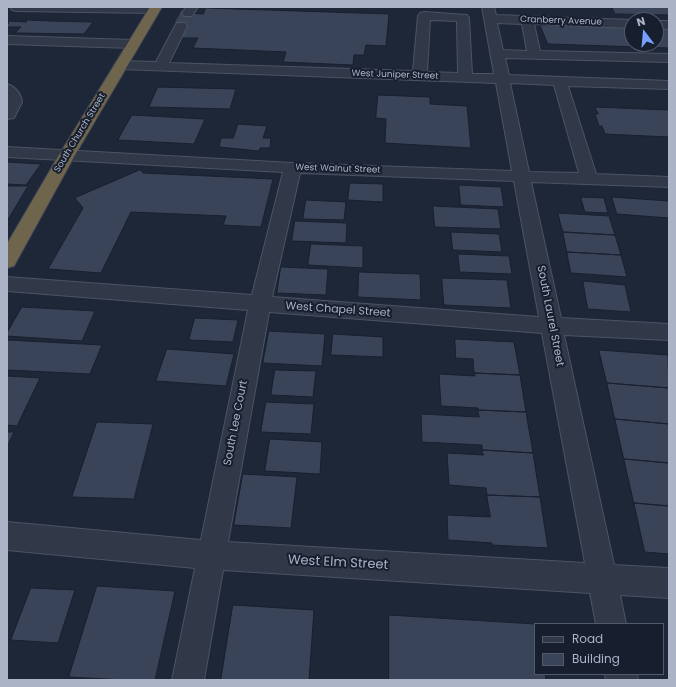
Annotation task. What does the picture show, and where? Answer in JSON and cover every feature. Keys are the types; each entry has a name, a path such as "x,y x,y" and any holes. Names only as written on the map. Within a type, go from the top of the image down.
{"highway":[{"name":"South Church Street","path":"7,261 67,155 155,8"}],"street":[{"path":"16,7 155,8"},
{"path":"531,7 533,12 574,13"},
{"name":"Cranberry Avenue","path":"490,13 527,20 624,24"},
{"name":"South Laurel Street","path":"490,13 611,623"},
{"path":"420,76 424,16 463,18 465,78"},
{"path":"527,20 534,55"},
{"path":"160,66 181,26"},
{"path":"7,40 133,44"},
{"path":"498,54 669,58"},
{"path":"616,57 628,84"},
{"name":"West Juniper Street","path":"121,65 669,86"},
{"path":"560,81 590,178"},
{"path":"7,88 14,96 15,102 8,116"},
{"name":"West Walnut Street","path":"7,152 293,168 669,182"},
{"name":"South Lee Court","path":"188,680 260,304 293,168"},
{"name":"West Chapel Street","path":"7,284 552,326 669,332"},
{"name":"West Elm Street","path":"7,536 211,555 602,578 669,584"}],"building":[{"path":"612,7 669,7 669,15 664,15 664,12 624,12 624,14 615,14"},
{"path":"206,8 389,14 386,46 366,45 364,55 354,55 353,65 283,62 286,52 193,48 198,38 183,38 179,20 188,13 203,14"},
{"path":"27,20 93,22 84,34 15,33 21,27 7,27 9,21 26,22"},
{"path":"540,25 624,27 624,47 548,44"},
{"path":"664,28 669,28 669,48 664,48"},
{"path":"158,87 236,89 230,109 149,107"},
{"path":"378,95 430,97 430,104 467,106 471,148 385,143 386,119 376,118"},
{"path":"595,107 669,110 669,137 605,134 602,126 599,126 595,114 598,114"},
{"path":"132,115 205,119 194,144 118,140"},
{"path":"238,124 267,126 263,138 271,138 270,148 260,148 259,151 219,147 221,138 233,138"},
{"path":"7,162 41,164 26,185 7,184"},
{"path":"140,170 143,173 273,179 261,227 223,225 226,216 131,212 101,273 48,269 83,208 75,198"},
{"path":"350,183 383,184 383,202 348,200"},
{"path":"459,185 501,187 504,207 461,205"},
{"path":"7,186 28,186 9,218 7,218"},
{"path":"581,197 604,198 608,213 585,212"},
{"path":"612,197 669,201 669,218 617,214"},
{"path":"306,200 346,202 344,220 303,219"},
{"path":"433,206 498,209 501,229 435,227"},
{"path":"558,213 609,216 615,235 563,232"},
{"path":"295,221 347,223 346,243 292,241"},
{"path":"451,232 499,234 502,252 453,250"},
{"path":"563,232 615,235 621,255 567,252"},
{"path":"311,244 363,246 363,268 308,265"},
{"path":"567,252 621,255 627,277 571,273"},
{"path":"458,254 509,256 512,274 460,272"},
{"path":"281,267 328,269 326,295 277,293"},
{"path":"359,272 420,274 421,300 358,297"},
{"path":"442,278 507,280 511,308 444,305"},
{"path":"583,281 625,285 631,312 588,309"},
{"path":"22,307 95,311 82,341 7,336 7,333"},
{"path":"195,318 238,320 233,342 189,340"},
{"path":"269,331 325,334 322,366 263,363"},
{"path":"333,334 383,337 383,357 331,355"},
{"path":"455,339 514,342 520,375 474,373 473,359 456,358"},
{"path":"7,340 102,345 90,374 7,370"},
{"path":"167,349 234,354 226,386 156,381"},
{"path":"599,350 668,355 669,388 607,383"},
{"path":"275,370 316,371 313,397 271,395"},
{"path":"474,373 520,375 526,412 478,410 478,408 441,406 439,374 475,376"},
{"path":"7,376 40,378 17,426 7,425"},
{"path":"607,383 669,388 669,424 615,419"},
{"path":"266,402 314,404 311,434 261,432"},
{"path":"478,410 526,412 533,453 482,450 482,445 422,442 421,414 479,417"},
{"path":"615,419 669,424 669,463 624,459"},
{"path":"97,422 153,424 134,499 72,497"},
{"path":"7,432 14,432 7,447"},
{"path":"270,439 322,442 320,474 265,471"},
{"path":"482,450 533,453 540,497 487,495 486,488 449,485 447,453 483,455"},
{"path":"624,459 669,463 669,506 634,503"},
{"path":"243,474 297,477 291,528 234,525"},
{"path":"487,495 540,497 548,548 492,545 492,543 448,540 447,515 490,517"},
{"path":"634,503 669,506 669,554 645,552"},
{"path":"97,586 175,591 155,680 69,677"},
{"path":"31,588 75,590 58,643 11,640"},
{"path":"233,605 314,610 309,680 221,680"},
{"path":"389,615 534,624 534,675 545,675 546,680 389,680"}],"tunnel":[{"path":"181,26 188,13"}]}
